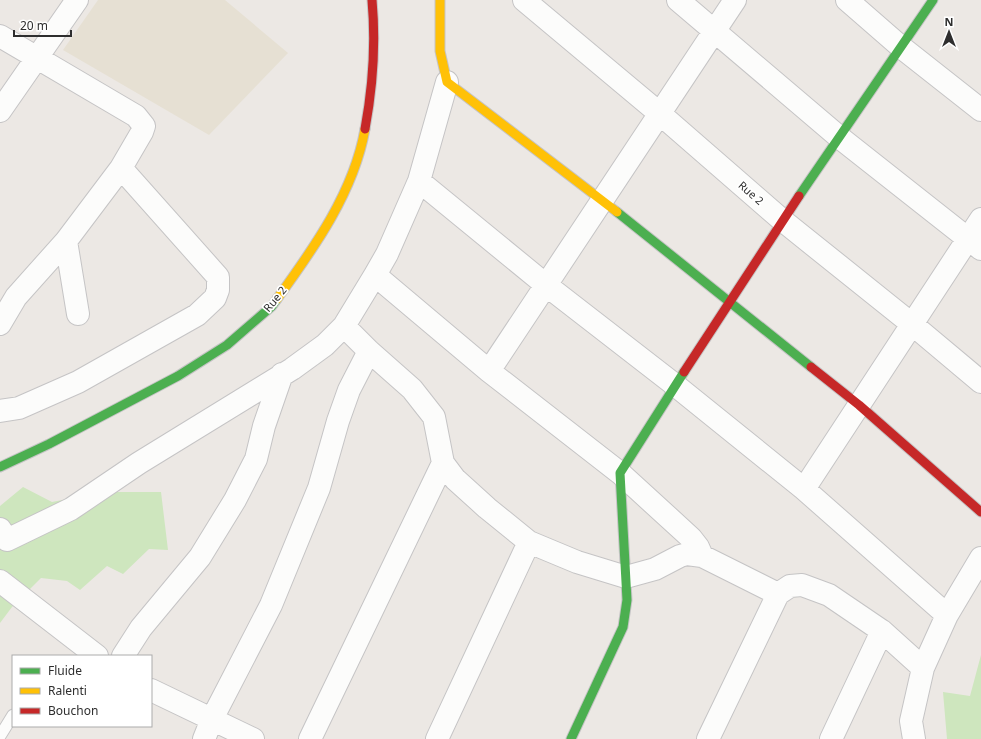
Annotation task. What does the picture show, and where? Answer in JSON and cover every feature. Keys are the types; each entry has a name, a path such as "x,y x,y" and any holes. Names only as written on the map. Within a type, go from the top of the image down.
{"street":[{"path":"0,110 77,0"},
{"name":"Rue 2","path":"0,467 49,444 178,376 227,345 272,306 306,259 332,215 350,179 364,136 372,91 375,31 372,0"},
{"path":"440,0 440,64 447,82 602,200 729,303 859,405 981,512"},
{"name":"Rue 2","path":"524,0 660,113 782,220 913,325 981,382"},
{"path":"678,0 839,137 974,244"},
{"path":"488,371 734,0"},
{"path":"847,0 901,47 981,110"},
{"path":"571,739 623,627 627,600 620,473 782,220 934,0"},
{"path":"0,36 141,121 144,126 121,168 66,241 16,297 0,324"},
{"path":"2,539 71,509 139,462 292,369 325,345 344,326 387,254 419,181 447,82"},
{"path":"0,411 19,408 78,382 197,315 215,298 218,290 218,277 121,168"},
{"path":"419,181 546,285 675,385 804,489 947,615"},
{"path":"804,489 913,325 974,244 981,220"},
{"path":"66,241 78,314"},
{"path":"375,275 488,371 620,473 691,538 698,547 702,556"},
{"path":"344,326 369,351 412,389 434,417 443,462 455,479 487,508 529,542 577,562 626,576 655,569 687,554 702,556 778,594"},
{"path":"204,739 212,719 271,604 319,488 338,421 349,390 369,351"},
{"path":"124,655 140,628 200,557 235,500 256,459 264,426 282,374"},
{"path":"310,739 443,462"},
{"path":"437,739 529,542"},
{"path":"914,739 911,721 923,668 947,615 981,558"},
{"path":"0,581 96,655"},
{"path":"708,739 778,594 790,586 802,585 829,595 882,631 923,668"},
{"path":"830,739 882,631"},
{"path":"152,690 253,739"}],"lane":[{"path":"0,736 12,717"}],"shaded area":[{"path":"98,0 225,0 288,53 209,135 63,50"}],"green space":[{"path":"23,487 52,502 93,494 114,492 161,492 168,550 149,549 123,574 107,566 80,590 67,581 41,578 12,607 0,623 0,506"},
{"path":"981,655 981,739 947,739 943,692 970,696"}],"traffic: fast":[{"path":"799,196 933,0"},
{"path":"617,212 811,367"},
{"path":"0,467 49,444 178,376 227,345 272,306 277,299"},
{"path":"571,739 623,627 627,600 620,473 684,372"}],"traffic: slow":[{"path":"440,0 440,51 447,82 617,212"},
{"path":"277,299 305,260 342,197 360,152 365,129"}],"traffic: jam":[{"path":"365,129 373,65 374,33 372,0"},
{"path":"684,372 799,196"},
{"path":"811,367 859,405 981,512"}]}
